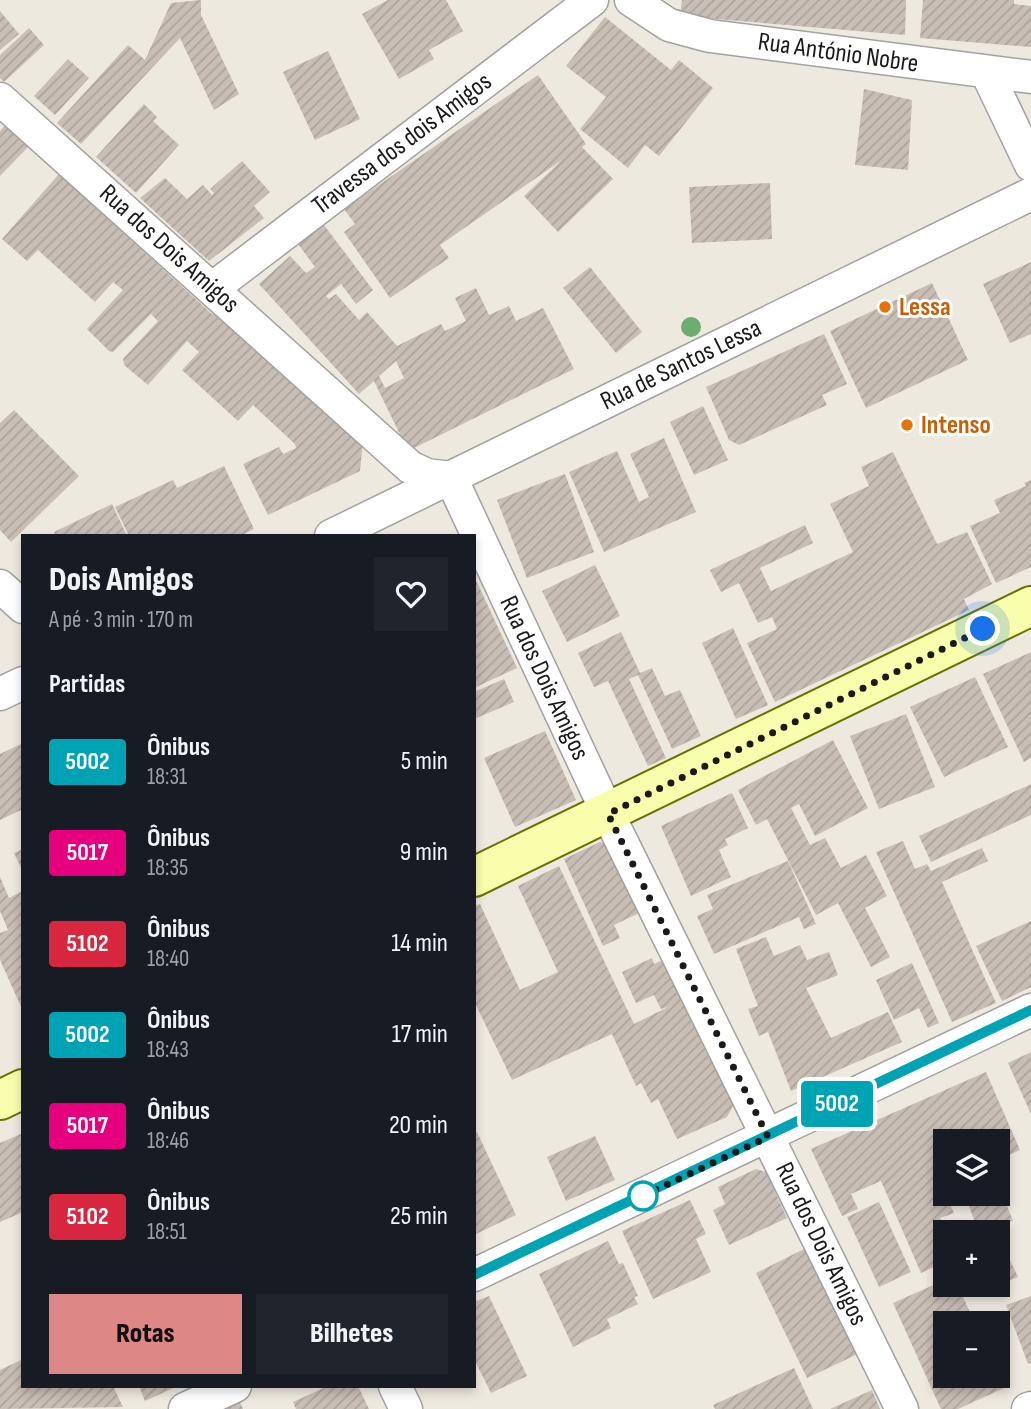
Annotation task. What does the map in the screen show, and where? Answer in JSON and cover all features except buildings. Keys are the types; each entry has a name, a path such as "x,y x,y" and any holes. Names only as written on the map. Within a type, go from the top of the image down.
{"street":[{"name":"Travessa dos dois Amigos","path":"213,288 592,0"},
{"name":"Rua António Nobre","path":"645,4 669,25 710,36 987,73 1031,76"},
{"path":"987,73 1031,165"},
{"name":"Rua dos Dois Amigos","path":"0,99 410,467 427,475 451,478 608,814 902,1409"},
{"name":"Rua de Santos Lessa","path":"335,534 1031,194"},
{"path":"0,586 21,605"},
{"path":"476,876 1031,606"},
{"path":"0,694 21,684"},
{"path":"476,1274 1031,1010"},
{"path":"0,1100 21,1091"},
{"path":"185,1409 231,1388"},
{"path":"396,1388 406,1409"}],"bus line":[{"name":"5002","path":"476,1274 1031,1010"}],"place":[{"name":"Lessa","path":"885,307"},
{"name":"Intenso","path":"907,425"}],"route":[{"path":"643,1196 638,1198 768,1137 608,814 983,629"}]}
